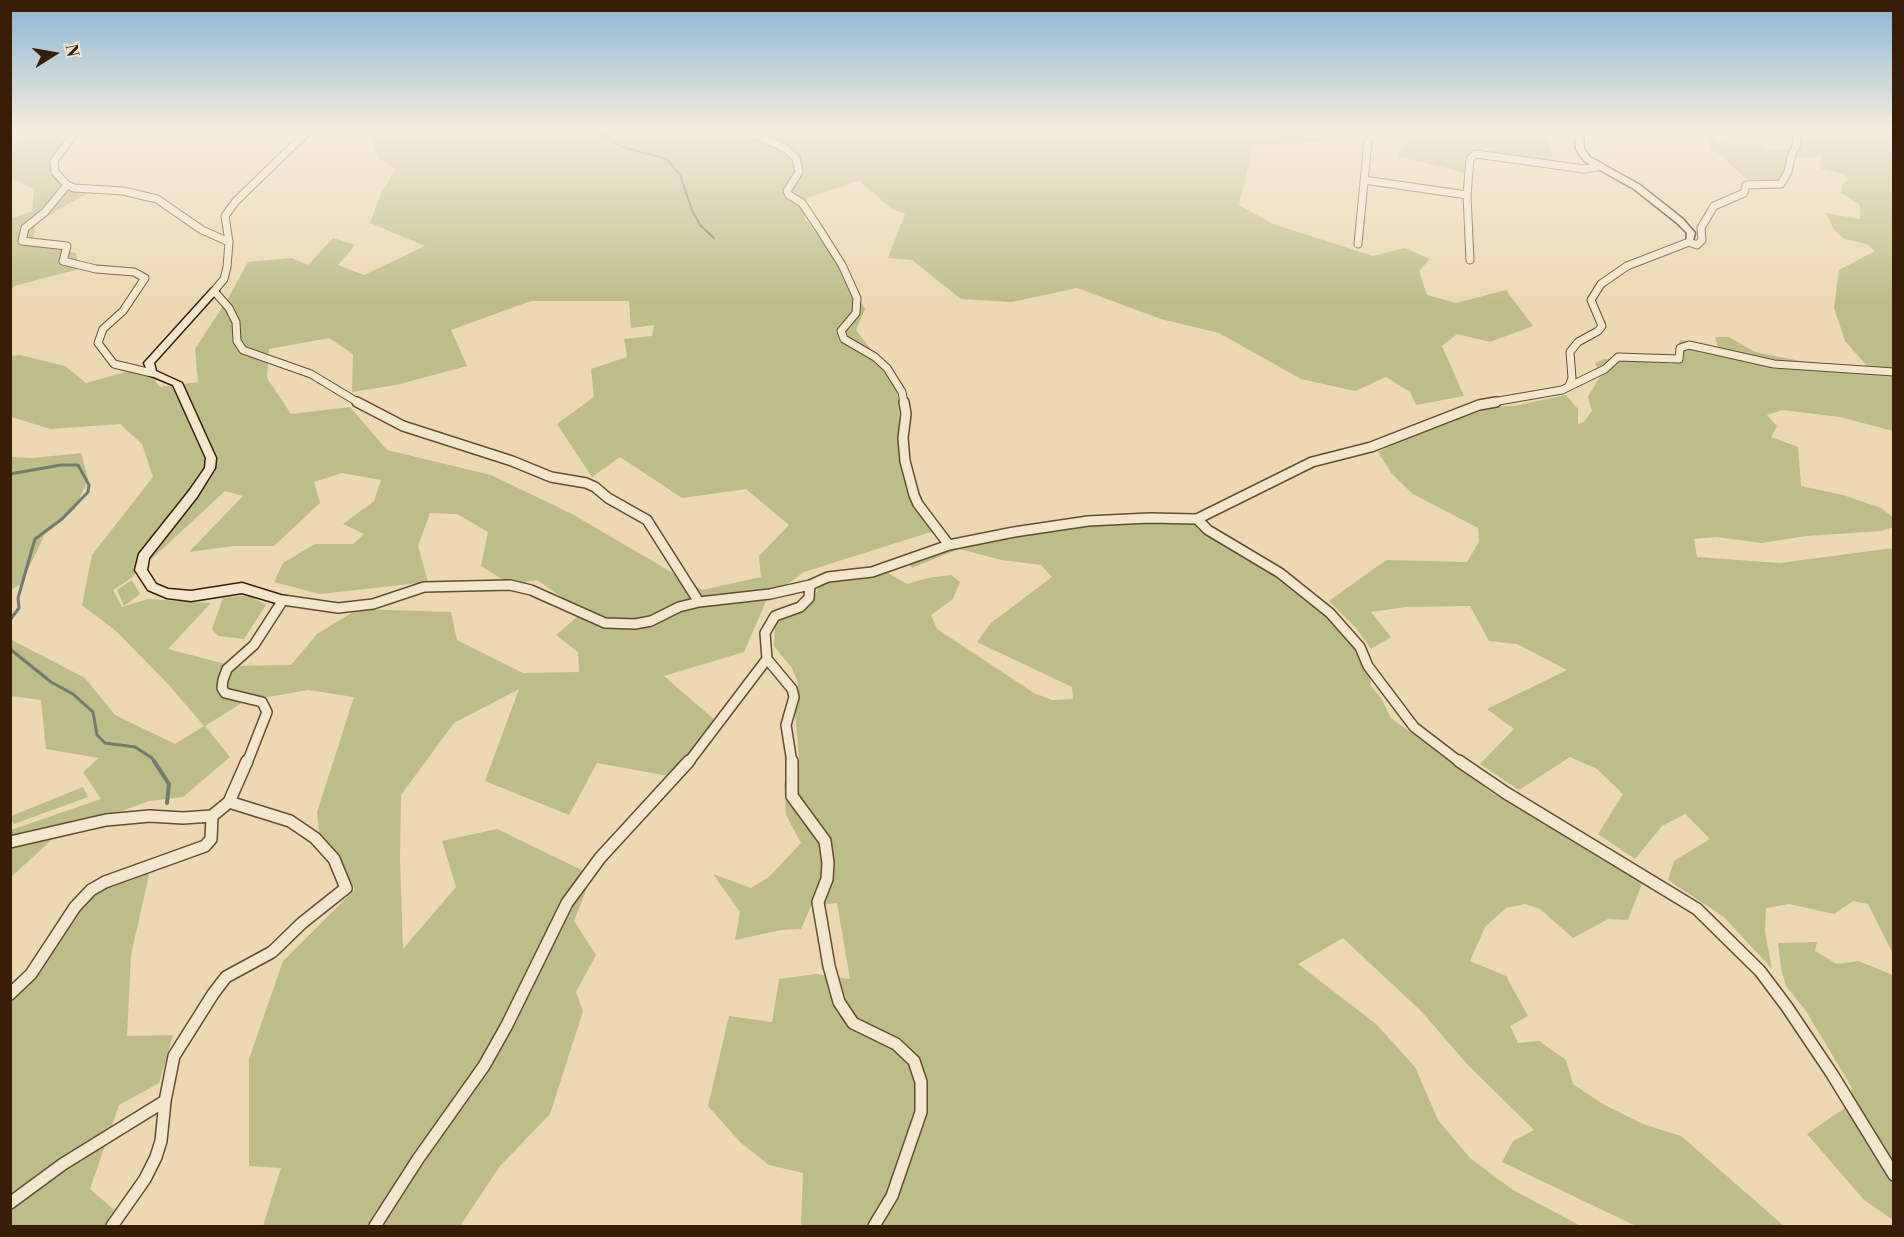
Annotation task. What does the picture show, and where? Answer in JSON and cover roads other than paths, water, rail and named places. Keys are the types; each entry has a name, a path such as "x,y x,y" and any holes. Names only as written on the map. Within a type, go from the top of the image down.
{"street":[{"path":"64,189 45,212 25,228 22,241 67,246 63,261 96,269 134,272 145,278 123,311 103,329 98,343 114,364 152,373 177,383 211,458 210,468 193,494 143,557 141,567 145,579 152,587 179,595 191,596 242,588 283,600 338,608 373,604 424,586 510,585 531,590 594,620 618,625 651,621 679,606 770,594 810,585 828,577 872,572 949,545 1014,532 1088,521 1149,518 1197,519 1312,462 1371,447 1479,405 1556,392 1605,369 1618,357 1679,359 1680,348 1689,345 1774,364 1893,372"},
{"path":"86,189 123,191 157,199 202,230 229,242"},
{"path":"152,373 149,363 224,279 229,242 225,216 227,211 250,189"},
{"path":"788,189 789,195 802,203 819,227 847,274 857,298 856,313 841,331 844,339 875,357 887,368 902,392 906,414 903,438 905,461 914,495 918,504 949,545"},
{"path":"1358,244 1363,189"},
{"path":"1424,189 1467,195"},
{"path":"1468,189 1470,260"},
{"path":"1639,189 1680,221 1691,233 1689,242"},
{"path":"1569,386 1572,378 1570,351 1578,342 1598,331 1602,326 1591,300 1592,295 1601,284 1627,266 1689,242 1697,245 1702,240 1701,228 1714,206 1744,193 1745,189"},
{"path":"214,291 229,308 236,322 237,341 243,350 252,355 311,374 378,415 403,426 512,461 551,477 586,483 630,509 647,520 653,528 699,602"},
{"path":"1197,519 1208,530 1294,583 1330,613 1359,647 1368,666 1414,727 1441,749 1506,793 1697,909 1760,971 1787,1007 1832,1074 1893,1174"},
{"path":"810,585 809,598 800,607 776,616 765,633 767,659 792,689 794,697 786,725 793,766 792,796 825,841 828,863 827,879 818,902 829,966 839,1002 853,1023 896,1044 914,1060 921,1082 921,1112 892,1196 874,1227"},
{"path":"10,842 106,820 150,816 183,818 212,816 229,802 267,712 262,702 225,693 222,680 227,669 254,645 283,600"},
{"path":"375,1227 418,1159 484,1066 507,1025 567,903 600,858 688,763 767,659"},
{"path":"112,1227 145,1179 156,1157 161,1141 165,1101 174,1056 188,1032 226,977 272,952 302,923 346,888 334,859 315,838 290,821 229,802"},
{"path":"10,994 31,974 75,907 91,890 105,882 205,846 211,839 212,816"},
{"path":"10,1203 63,1164 165,1101"}],"waterway":[{"path":"685,189 700,225 714,238"},
{"path":"10,474 61,465 78,465 89,485 88,492 62,519 35,539 18,598 19,608 10,620"},
{"path":"10,649 51,682 73,694 93,712 97,735 105,743 135,747 152,758 155,763"},
{"path":"154,761 169,784 167,803"}]}
